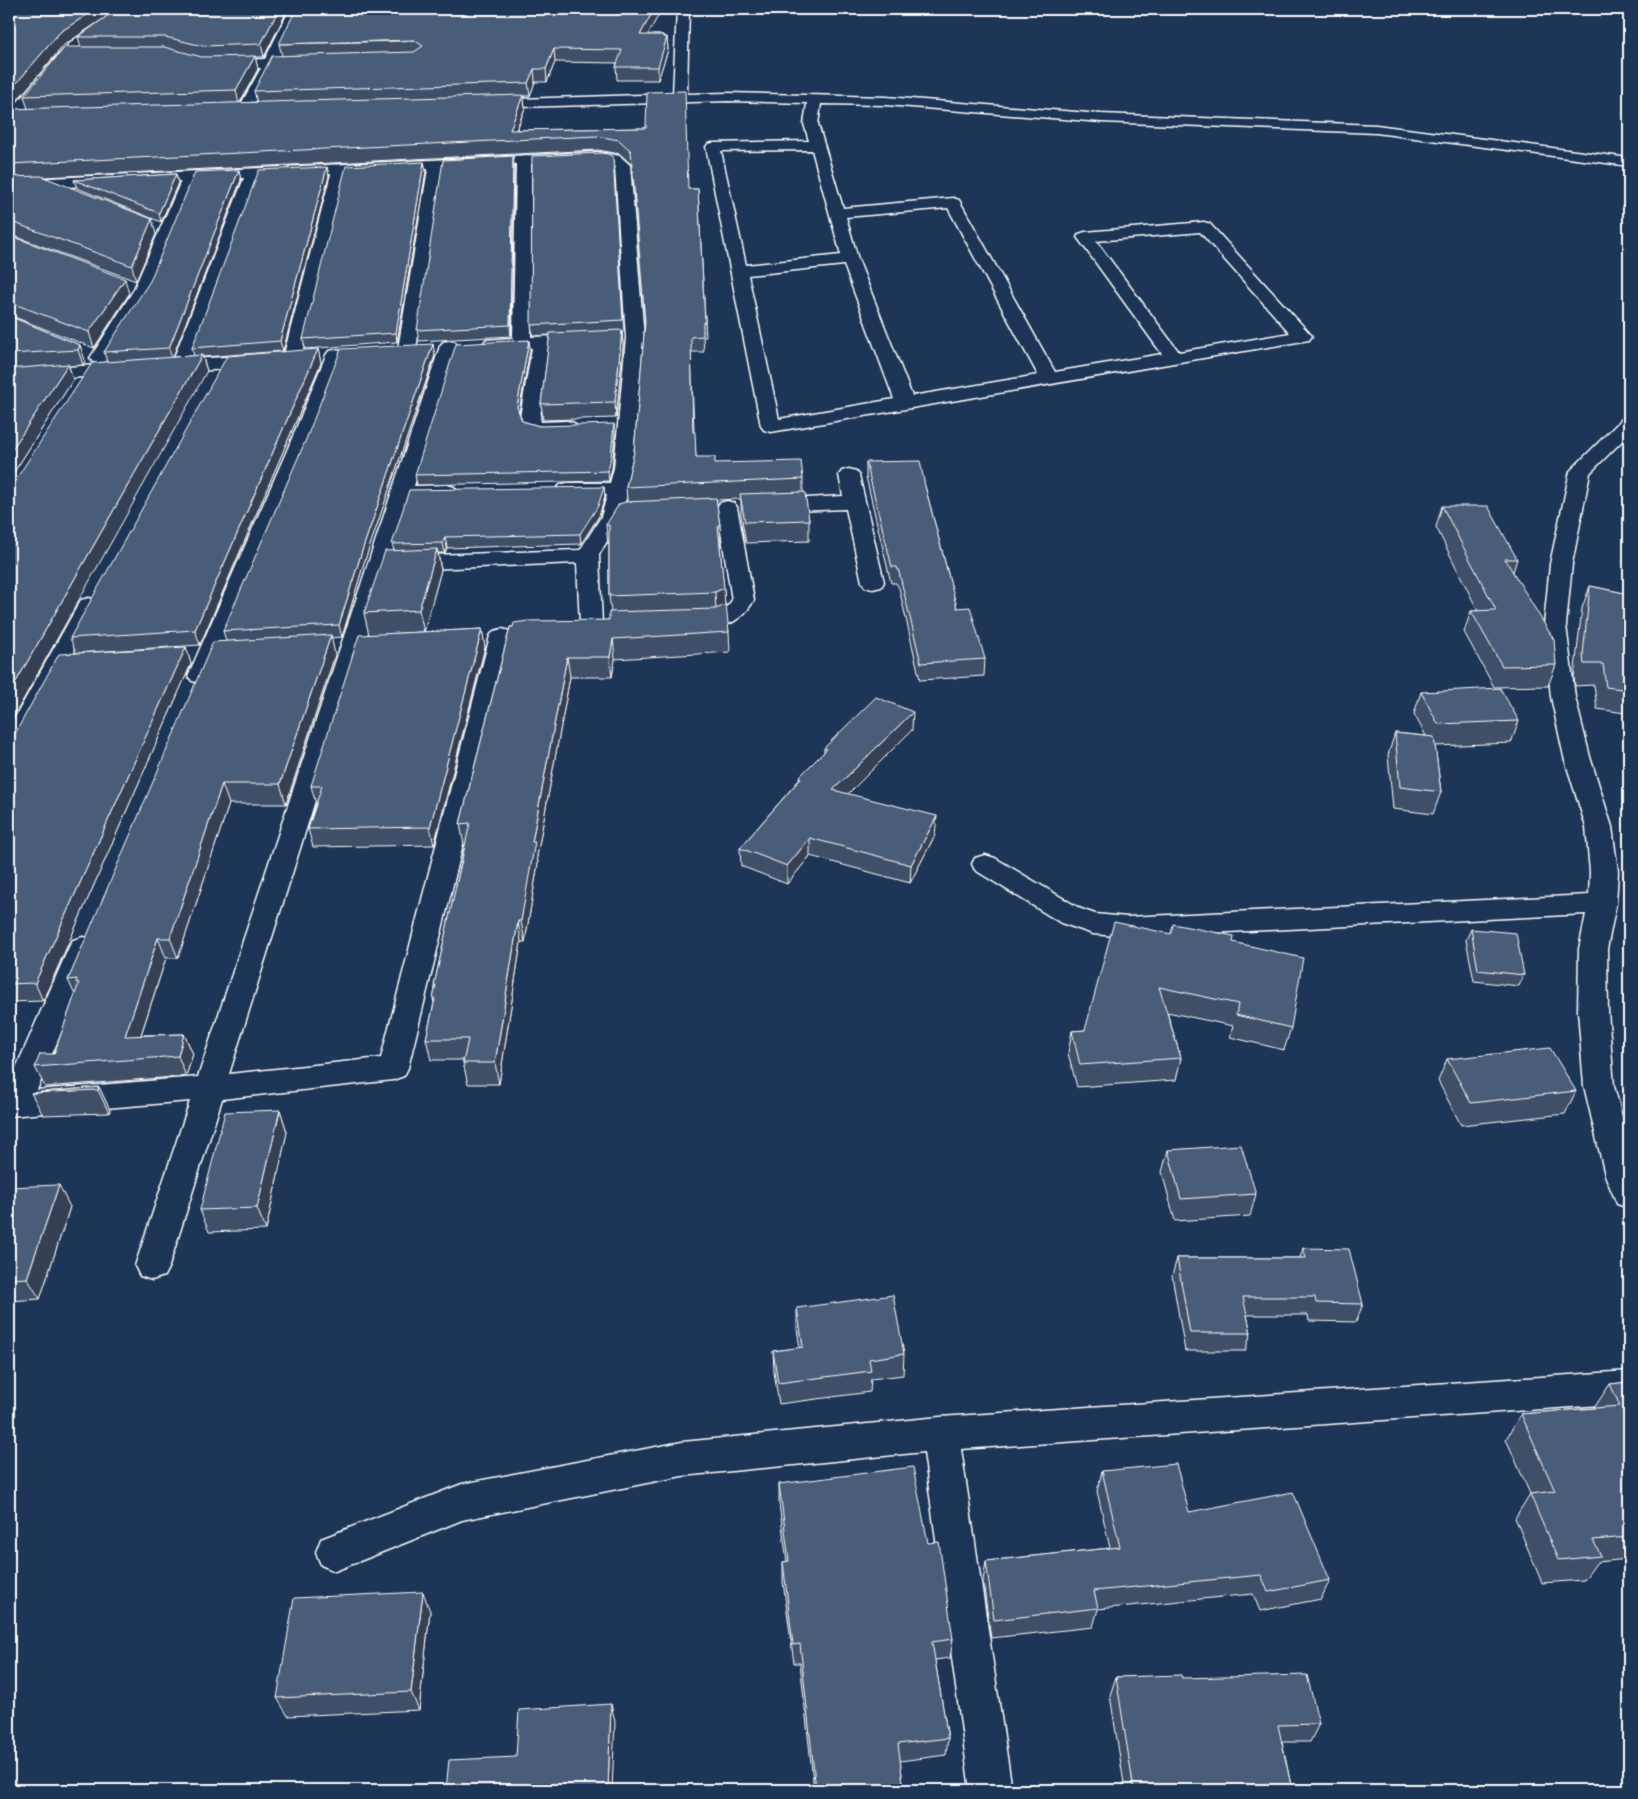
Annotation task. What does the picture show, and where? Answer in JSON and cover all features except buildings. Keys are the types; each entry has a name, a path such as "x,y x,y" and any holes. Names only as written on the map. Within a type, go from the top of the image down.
{"street":[{"path":"264,111 239,111 270,63 296,9"},
{"path":"680,98 684,9"},
{"path":"11,117 64,55 120,14"},
{"path":"64,55 83,55"},
{"path":"206,65 318,62"},
{"path":"475,105 680,98 815,98 886,101 1101,118 1376,129 1629,162"},
{"path":"780,98 811,124"},
{"path":"815,98 811,124 850,259 905,404"},
{"path":"11,117 32,116"},
{"path":"818,144 713,147 772,426 905,404 1303,336 1204,227 1085,237 1174,358"},
{"path":"9,185 436,163 598,156 613,157 623,165 618,426 624,468 611,517 588,555 592,625"},
{"path":"522,342 524,160"},
{"path":"152,1266 401,493 435,347 436,163"},
{"path":"190,700 298,448 321,356 340,168"},
{"path":"180,366 254,172"},
{"path":"90,372 142,291 191,175"},
{"path":"43,183 78,196"},
{"path":"837,213 953,203 1049,379"},
{"path":"149,224 167,231"},
{"path":"740,271 850,259"},
{"path":"125,284 142,291"},
{"path":"435,347 620,339"},
{"path":"542,342 530,417 532,426 540,428 589,427"},
{"path":"81,351 90,372"},
{"path":"9,377 180,366 218,372 321,356"},
{"path":"1629,423 1580,471 1561,564 1555,625 1563,697 1577,757 1599,828 1604,872 1602,904 1593,949 1593,1010 1599,1086 1621,1176 1629,1195"},
{"path":"849,475 872,582"},
{"path":"544,489 619,489"},
{"path":"401,493 468,491"},
{"path":"668,622 716,620 732,616 743,600 718,508 854,502"},
{"path":"611,517 632,512"},
{"path":"377,564 588,555"},
{"path":"9,750 99,586"},
{"path":"9,1104 209,1088 393,1068 502,636"},
{"path":"57,663 85,661"},
{"path":"984,864 1071,916 1093,924 1127,927 1602,904"},
{"path":"9,1104 21,1091 92,927"},
{"path":"335,1552 462,1502 682,1459 940,1434 1629,1387"},
{"path":"940,1434 991,1790"}]}
